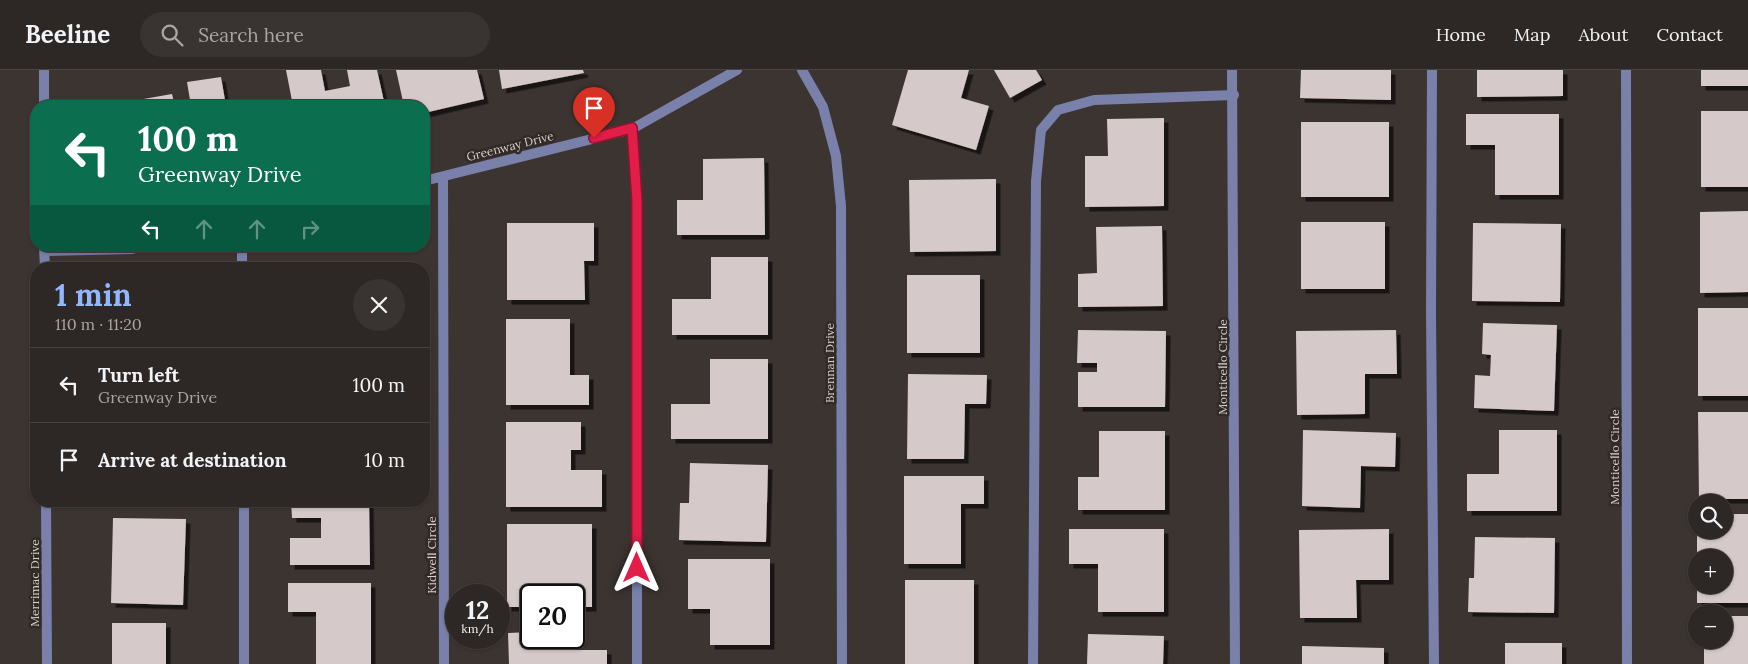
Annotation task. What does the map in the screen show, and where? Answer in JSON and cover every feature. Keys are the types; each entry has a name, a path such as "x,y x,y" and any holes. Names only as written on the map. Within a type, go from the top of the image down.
{"street":[{"path":"44,100 46,70"},
{"name":"Greenway Drive","path":"430,179 632,128 737,70"},
{"name":"Brennan Drive","path":"802,70 822,107 836,156 841,206 842,664"},
{"name":"Monticello Circle","path":"1232,70 1234,96 1235,664"},
{"path":"1432,70 1431,313 1434,664"},
{"name":"Monticello Circle","path":"1626,70 1628,664"},
{"path":"1033,664 1036,181 1041,130 1058,110 1094,100 1234,96"},
{"path":"632,128 637,201 637,664"},
{"name":"Kidwell Circle","path":"443,176 444,664"},
{"name":"Merrimac Drive","path":"46,507 47,664"},
{"path":"244,507 244,664"}],"building":[{"path":"286,70 321,70 325,91 350,86 347,70 377,70 384,100 292,100"},
{"path":"396,70 477,70 484,99 430,112 430,100 403,100"},
{"path":"499,70 583,70 584,73 502,89"},
{"path":"908,70 969,70 961,98 989,106 976,150 892,125"},
{"path":"994,70 1036,70 1042,80 1010,98"},
{"path":"1301,70 1391,70 1391,100 1300,98"},
{"path":"1477,70 1563,70 1563,96 1477,97"},
{"path":"1701,70 1748,70 1748,86 1701,86"},
{"path":"221,77 225,100 190,100 187,82"},
{"path":"172,94 174,100 138,100"},
{"path":"1701,111 1748,111 1748,187 1701,187"},
{"path":"1466,114 1559,114 1559,195 1495,195 1495,145 1466,145"},
{"path":"1164,118 1164,206 1085,207 1085,156 1108,156 1107,119"},
{"path":"1301,122 1389,122 1389,197 1301,197"},
{"path":"764,158 765,235 677,235 677,200 703,200 703,159"},
{"path":"996,179 996,251 910,252 909,180"},
{"path":"1748,211 1748,292 1700,293 1700,212"},
{"path":"1301,222 1385,222 1385,289 1301,289"},
{"path":"507,223 594,223 594,261 584,261 585,300 507,300"},
{"path":"1473,223 1561,224 1560,302 1472,301"},
{"path":"1162,226 1163,306 1078,307 1078,274 1097,273 1096,227"},
{"path":"711,257 768,257 768,335 672,335 672,299 711,299"},
{"path":"907,275 980,275 980,353 907,353"},
{"path":"1698,308 1748,308 1748,396 1698,396"},
{"path":"506,319 570,319 570,375 589,375 589,405 506,405"},
{"path":"1483,323 1557,325 1554,411 1474,408 1475,375 1490,376 1491,355 1482,354"},
{"path":"1078,330 1166,331 1165,407 1078,407 1078,372 1097,372 1097,363 1077,363"},
{"path":"1396,330 1397,374 1365,374 1365,414 1297,415 1296,331"},
{"path":"710,359 768,359 768,439 671,439 671,404 710,404"},
{"path":"908,374 987,375 986,404 965,404 964,459 907,459"},
{"path":"1698,412 1748,412 1748,499 1733,499 1733,494 1699,494"},
{"path":"506,422 581,422 581,450 571,450 571,470 602,470 602,507 506,507"},
{"path":"1303,430 1396,433 1395,467 1361,466 1360,508 1302,506"},
{"path":"1499,430 1557,430 1557,511 1467,511 1467,474 1499,474"},
{"path":"1099,431 1165,431 1165,510 1078,510 1078,477 1099,477"},
{"path":"690,463 768,465 766,542 679,540 680,503 689,503"},
{"path":"904,476 984,476 984,504 961,504 961,564 904,564"},
{"path":"291,507 369,507 370,565 290,565 290,538 321,538 321,518 292,518"},
{"path":"1733,514 1748,514 1748,603 1697,603 1697,594 1733,594 1733,549 1697,549 1697,539 1733,539"},
{"path":"113,518 186,519 183,605 111,603"},
{"path":"507,524 592,524 592,607 585,607 585,584 520,584 520,607 510,607 510,584 507,584"},
{"path":"1069,529 1164,529 1164,612 1098,612 1098,564 1069,564"},
{"path":"1389,529 1389,580 1356,580 1357,618 1300,618 1299,530"},
{"path":"1475,537 1555,538 1554,613 1468,612 1469,578 1474,578"},
{"path":"688,559 770,559 770,645 710,645 710,609 688,609"},
{"path":"905,580 974,580 974,664 905,664"},
{"path":"288,583 371,583 371,664 316,664 316,612 288,612"},
{"path":"1733,616 1748,616 1748,664 1704,664 1704,649 1733,649"},
{"path":"112,623 166,623 166,664 112,664"},
{"path":"520,632 520,649 607,650 607,664 509,664 510,633"},
{"path":"1088,634 1164,636 1163,664 1087,664"},
{"path":"1505,643 1562,643 1562,664 1505,664"},
{"path":"1302,646 1384,648 1384,664 1302,664"}],"route":[{"path":"594,138 632,128 637,201 637,568"}]}
